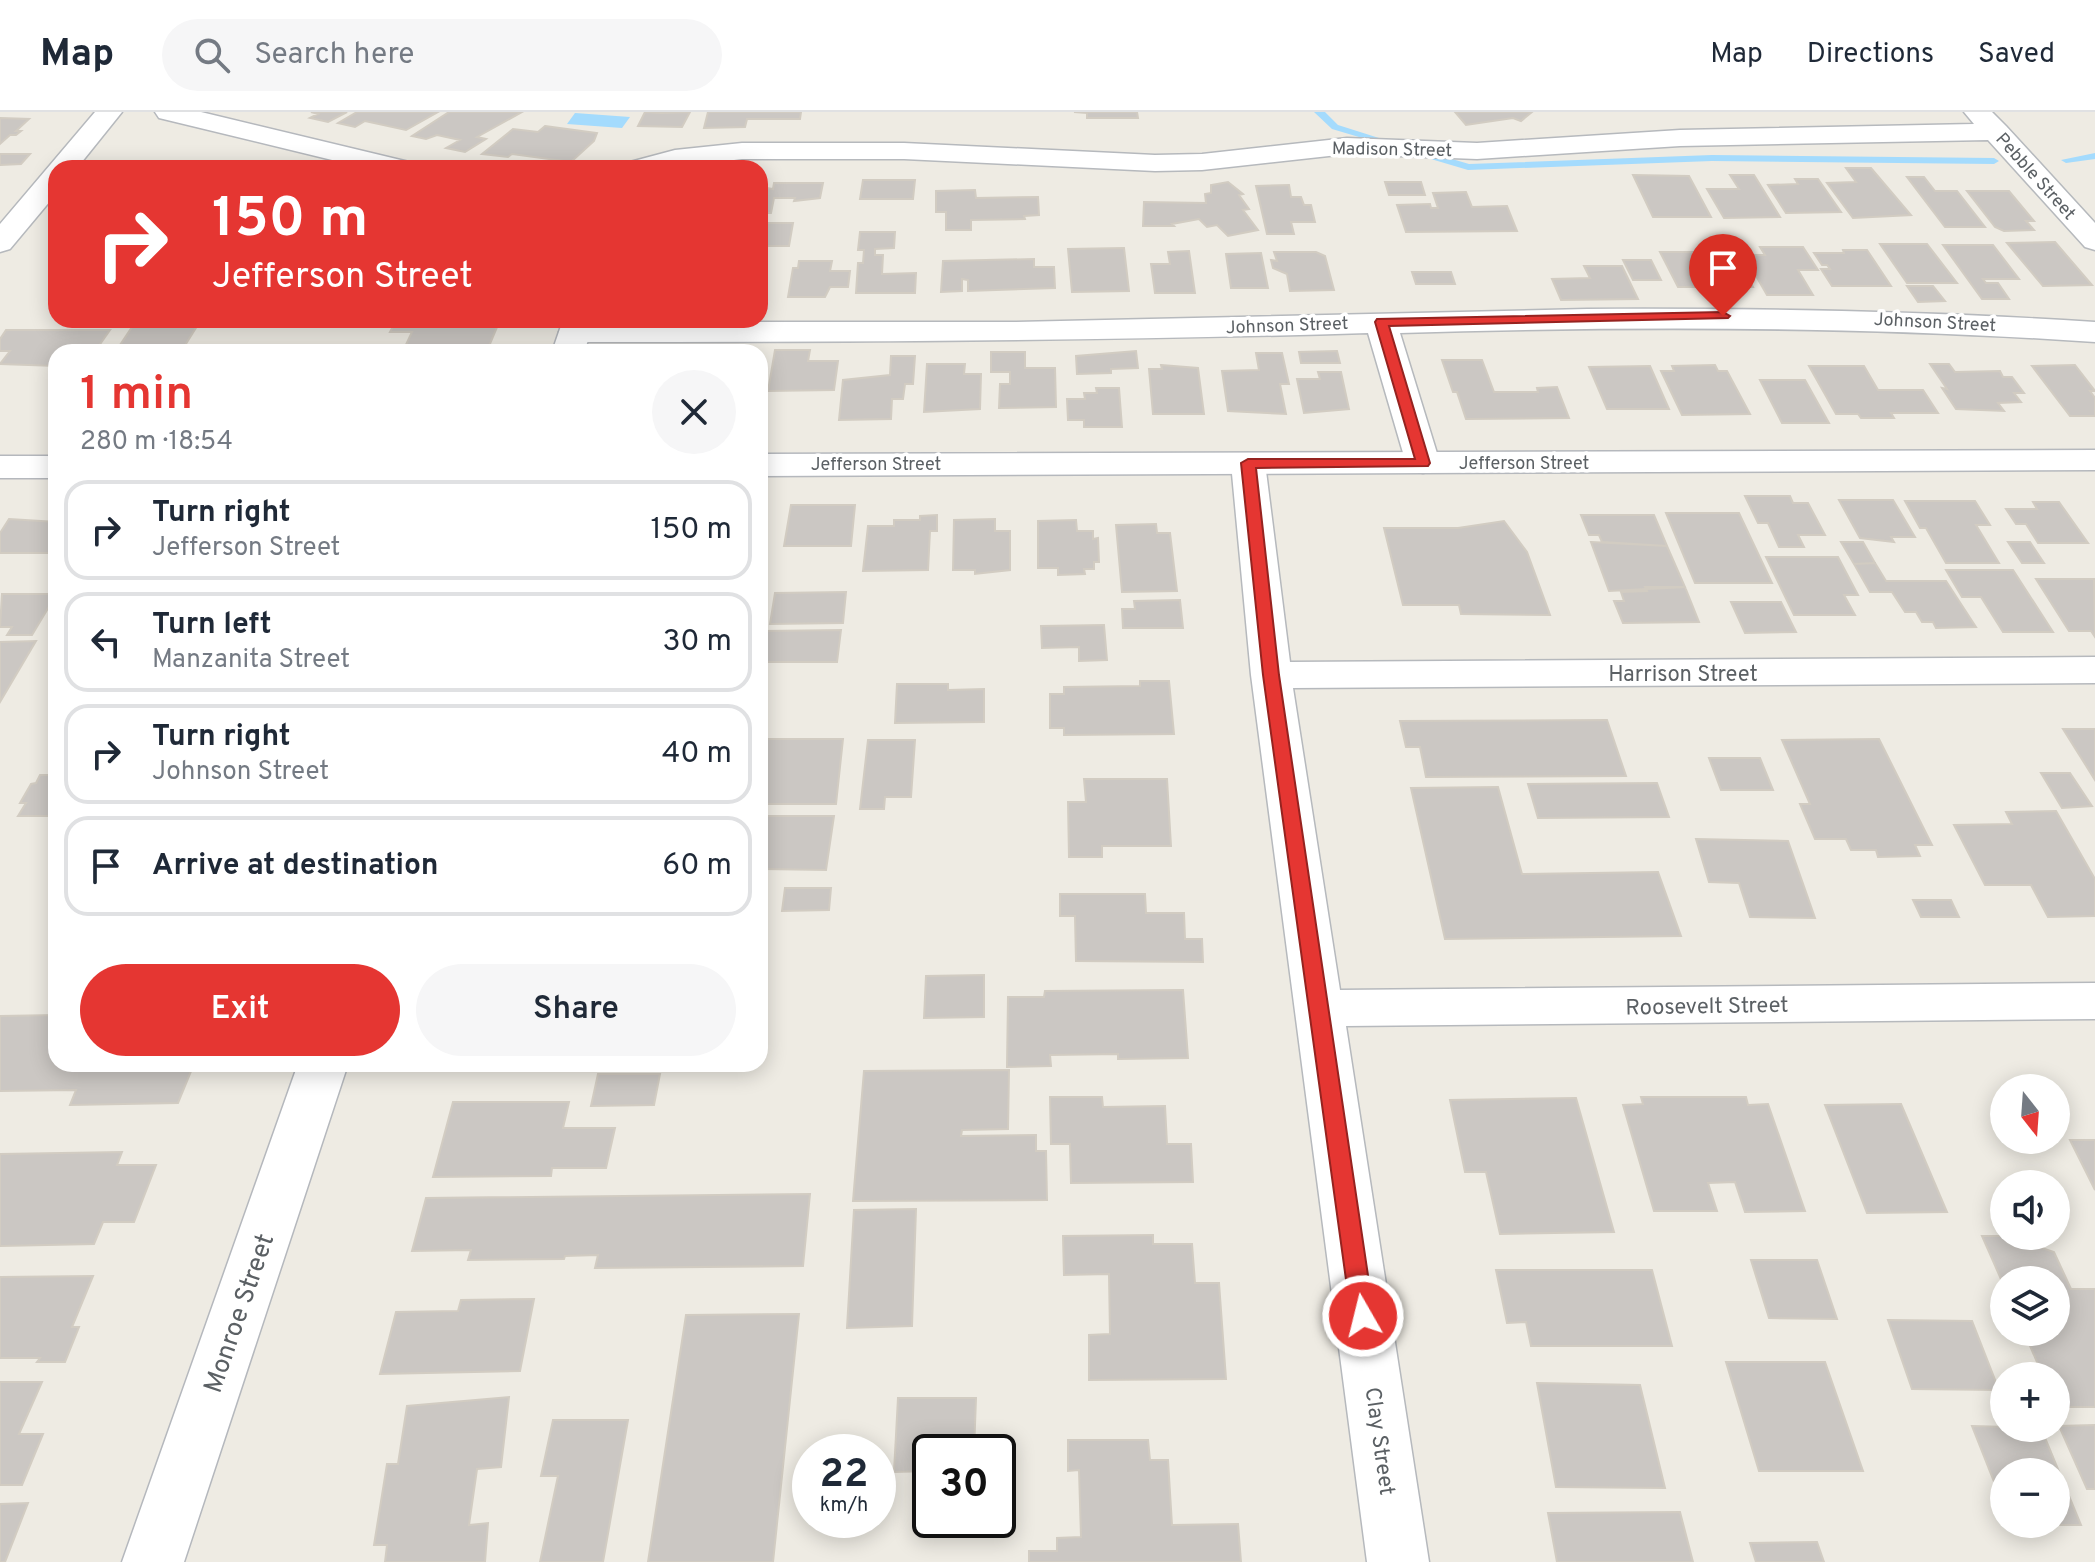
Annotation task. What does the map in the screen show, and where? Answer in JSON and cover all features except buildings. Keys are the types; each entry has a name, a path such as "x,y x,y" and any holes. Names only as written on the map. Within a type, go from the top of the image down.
{"street":[{"path":"69,160 109,112"},
{"path":"168,112 366,160"},
{"name":"Madison Street","path":"668,160 742,151 904,151 1155,163 1202,162 1316,148 1377,145 1477,151 1986,122"},
{"name":"Pebble Street","path":"1986,122 2095,241"},
{"path":"0,243 48,186"},
{"name":"Johnson Street","path":"574,335 1065,331 1723,316 2003,325 2095,332"},
{"path":"1381,322 1423,463"},
{"name":"Jefferson Street","path":"768,465 2095,460"},
{"name":"Clay Street","path":"1248,463 1271,675 1398,1562"},
{"path":"0,467 48,467"},
{"name":"Harrison Street","path":"1271,675 2095,670"},
{"name":"Roosevelt Street","path":"1318,1008 2095,1001"},
{"name":"Monroe Street","path":"153,1562 320,1072"}],"water":[{"path":"575,113 630,117 622,128 567,124"}],"waterway":[{"path":"1319,112 1335,127 1396,145"},
{"path":"1418,152 1468,167 1712,158 1994,161"},
{"path":"2066,160 2095,156"}],"route":[{"path":"1363,1316 1271,675 1248,463 1423,463 1381,322 1723,316"}]}
